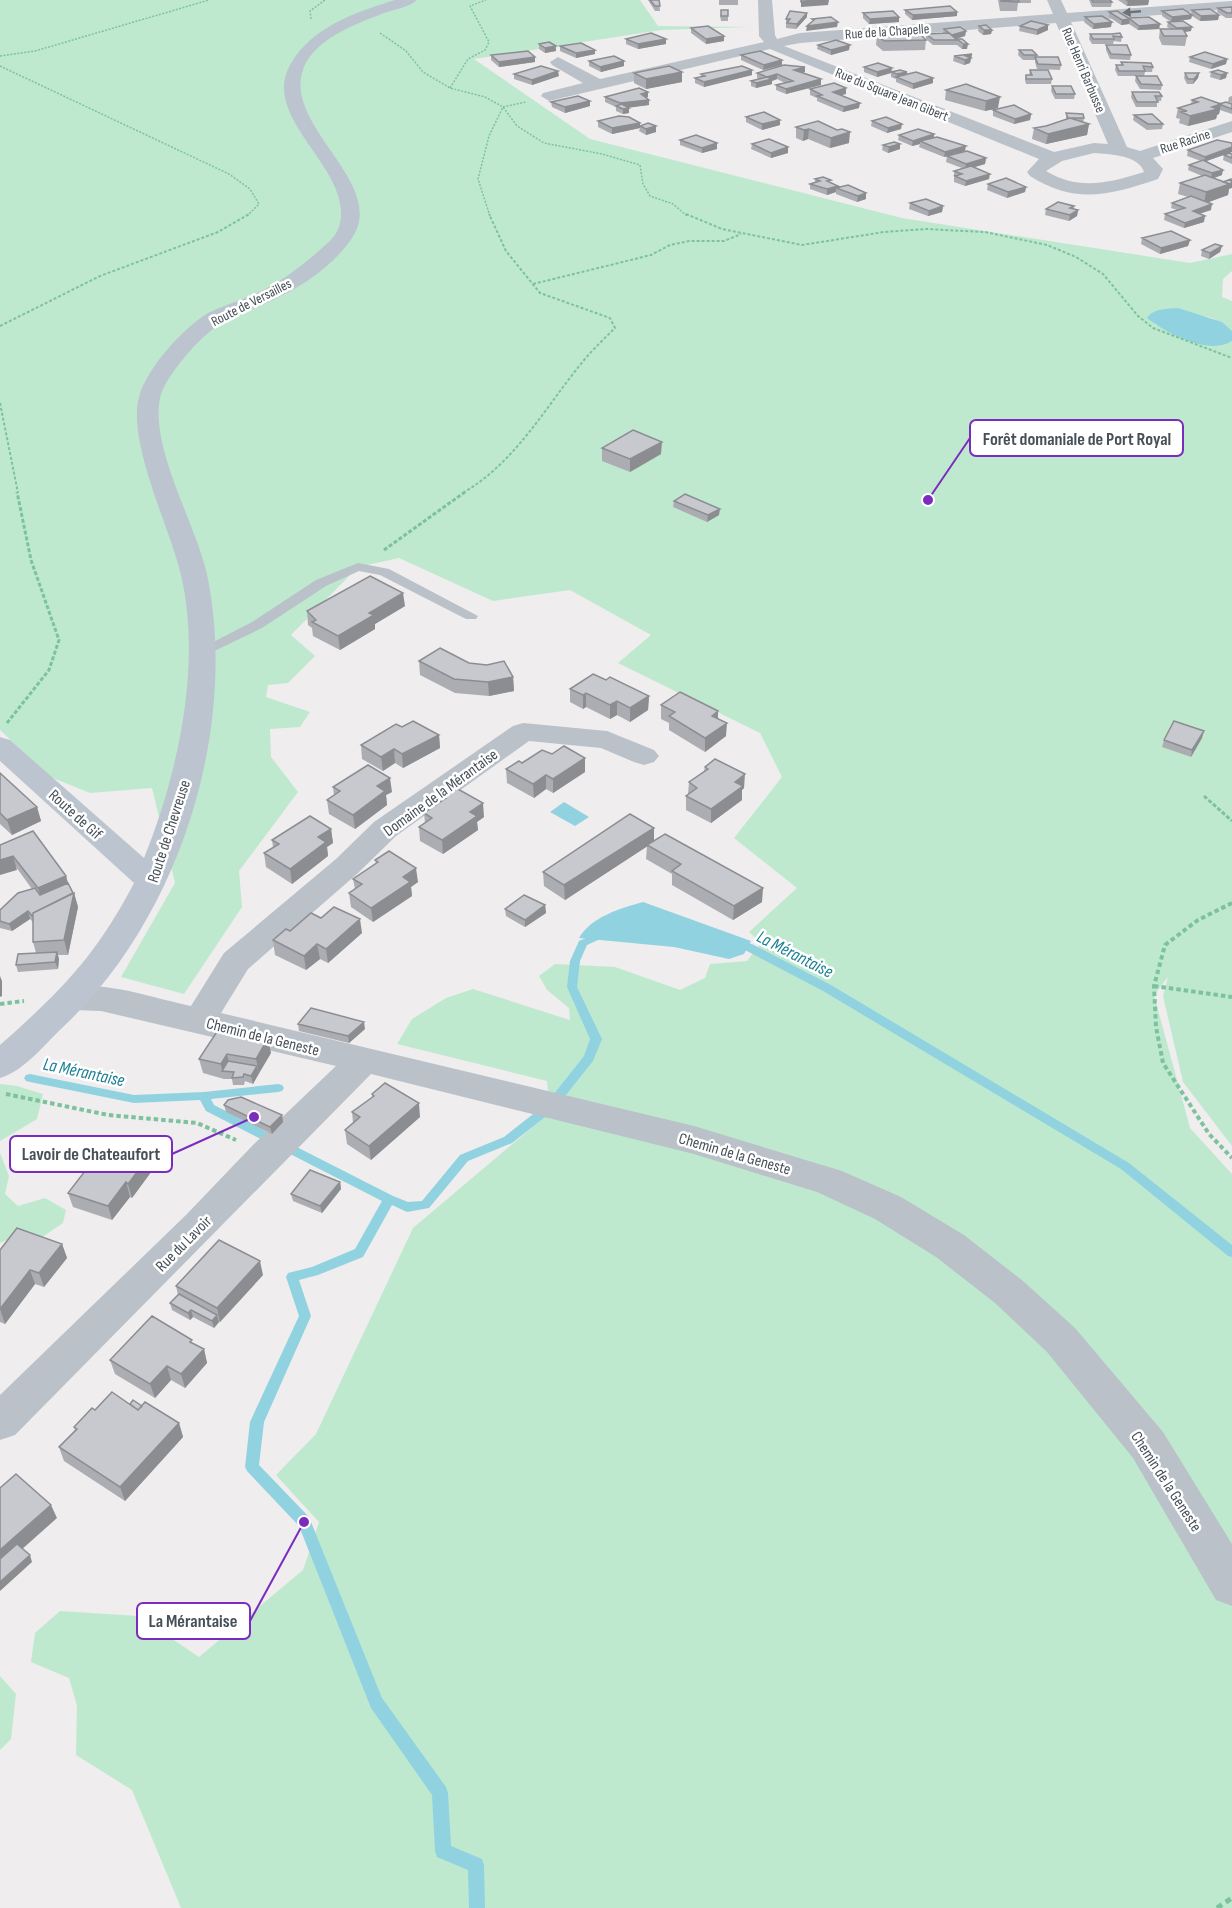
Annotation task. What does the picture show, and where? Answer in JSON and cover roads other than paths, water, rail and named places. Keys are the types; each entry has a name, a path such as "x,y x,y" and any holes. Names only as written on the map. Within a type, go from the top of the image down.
{"main road":[{"name":"Route de Versailles","path":"195,578 147,426 149,398 162,373 183,345 212,320 297,279 342,239 351,222 342,181 300,117 289,91 292,74 302,57 322,36 339,26 410,0"},
{"name":"Route de Chevreuse","path":"0,1065 72,998 103,963 152,882 186,774 199,698 201,652 195,578"},
{"name":"Route de Gif","path":"0,746 152,882"}],"street":[{"path":"765,0 767,36 772,43"},
{"name":"Rue Henri Barbusse","path":"1054,0 1124,149 1149,161 1154,168 1152,175 1101,191 1086,192 1070,189 1036,172 1038,168 1055,159"},
{"name":"Rue de la Chapelle","path":"549,96 800,38 1232,4"},
{"name":"Rue du Square Jean Gibert","path":"772,43 778,49 1055,159"},
{"path":"558,62 596,84"},
{"name":"Rue Racine","path":"1124,149 1232,126"},
{"path":"1055,159 1094,148 1124,149"},
{"name":"Domaine de la Mérantaise","path":"200,1020 236,961 347,866 385,829 523,732 607,740 644,756"},
{"name":"Chemin de la Geneste","path":"72,998 101,999 200,1020 694,1140 829,1181 888,1208 950,1246 1009,1292 1061,1340 1141,1436 1232,1585"},
{"name":"Rue du Lavoir","path":"0,1422 200,1227 278,1142 363,1061"}],"lane":[{"path":"201,652 256,625 321,583 358,567 384,572 471,616"}],"water":[{"path":"1178,308 1222,322 1232,331 1232,341 1212,346 1188,341 1147,318 1157,311"},
{"path":"564,802 589,817 575,826 550,812"},
{"path":"643,902 751,941 744,954 729,959 674,947 579,938 591,924 599,919 616,910"}],"waterway":[{"name":"La Mérantaise","path":"389,1199 407,1207 425,1205 464,1158 508,1140 550,1107 589,1058 596,1039 572,987 575,961 583,943 605,933"},
{"name":"La Mérantaise","path":"734,944 748,947 827,988 1125,1166 1232,1252"},
{"name":"La Mérantaise","path":"30,1078 134,1099 204,1096"},
{"path":"204,1096 278,1088"},
{"name":"La Mérantaise","path":"204,1096 210,1108 389,1199"},
{"name":"La Mérantaise","path":"389,1199 359,1253 292,1277 305,1316 257,1422 252,1467 304,1522 376,1703 440,1793 443,1851 476,1865 477,1908"}],"place":[{"name":"Forêt domaniale de Port Royal","path":"928,500"},
{"name":"Lavoir de Chateaufort","path":"254,1117"},
{"name":"La Mérantaise","path":"304,1522"}]}
